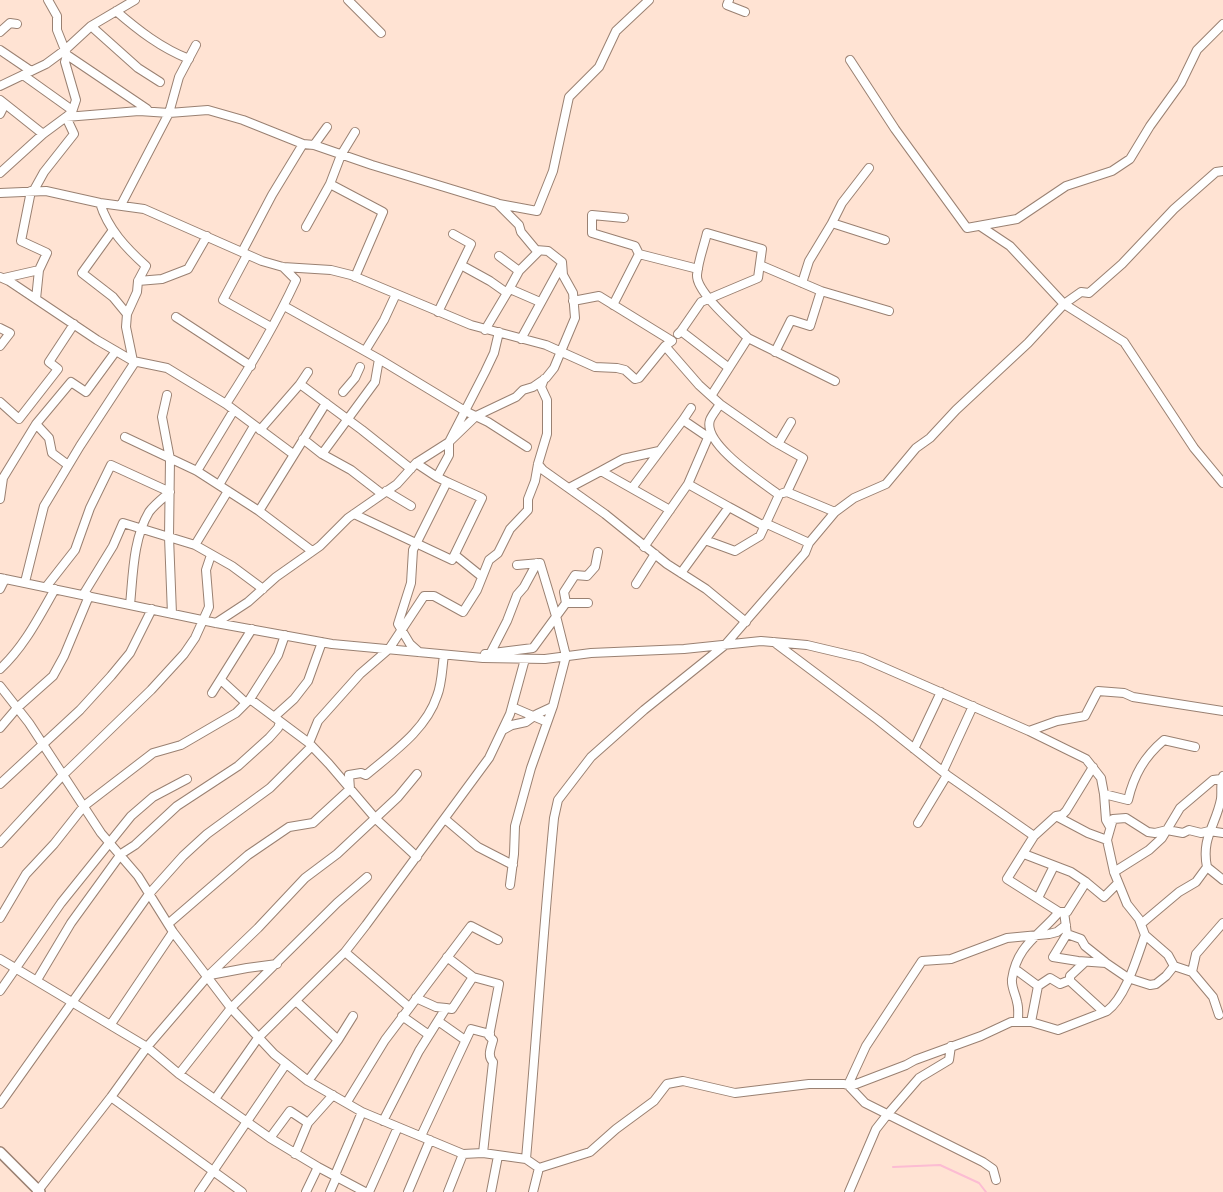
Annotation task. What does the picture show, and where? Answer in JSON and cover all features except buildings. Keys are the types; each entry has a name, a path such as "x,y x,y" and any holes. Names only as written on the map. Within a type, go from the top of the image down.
{"street":[{"path":"0,173 43,134 66,117 76,100 65,62 66,52 57,30 57,16 48,0"},
{"path":"0,86 66,52 91,26 135,0"},
{"path":"348,0 381,33"},
{"path":"66,117 139,111 169,113 219,111 303,144 314,145 497,203 537,211 553,171 569,98 599,67 616,31 649,0"},
{"path":"729,0 727,5 745,12"},
{"path":"116,11 134,27 169,51 189,59"},
{"path":"0,32 10,23 17,24"},
{"path":"850,60 895,129 967,228 1017,219 1066,186 1112,171 1130,159 1181,83 1197,50 1223,24"},
{"path":"91,26 138,68 160,82"},
{"path":"121,205 169,113 179,78 196,45"},
{"path":"0,50 72,110"},
{"path":"66,52 144,108 154,112"},
{"path":"0,114 3,102 43,134"},
{"path":"36,299 39,270 47,253 21,241 33,191 48,165 74,134 66,117"},
{"path":"314,145 327,127"},
{"path":"306,227 330,184 341,155 355,132"},
{"path":"272,327 223,300 272,195 303,144"},
{"path":"0,163 11,163"},
{"path":"802,283 809,261 842,203 869,168"},
{"path":"526,1159 540,996 543,926 558,800 591,757 644,710 725,645 805,553 809,543 835,512 854,498 886,484 916,448 930,438 956,410 1028,343 1064,304 1081,292 1089,293 1122,264 1173,209 1215,172 1223,171"},
{"path":"330,184 383,212 355,277"},
{"path":"0,193 33,191 71,195 100,203 153,212 244,253 283,267 331,270 355,277 485,330 538,342 595,367 625,370 635,379 639,378 681,331 700,302 710,298 758,278 762,249 707,233 698,269 699,287 710,298 748,338 835,381"},
{"path":"25,582 44,506 134,361 126,327 127,314 137,292 138,281 146,266 124,246 104,215 100,203"},
{"path":"497,203 519,225 521,232 539,251"},
{"path":"624,218 592,215 592,233 635,246 639,254 698,269"},
{"path":"832,223 885,240"},
{"path":"980,226 1010,246 1064,304 1124,342 1194,448 1223,483"},
{"path":"113,230 82,273 113,297 127,314"},
{"path":"438,312 471,244 453,234"},
{"path":"138,281 162,279 188,269 207,236"},
{"path":"216,623 248,602 354,514 384,493 414,466 449,442 476,416 508,401 544,379 554,368 575,318 573,293 563,276 562,262 548,251 539,251 519,271 485,330"},
{"path":"613,305 639,254"},
{"path":"499,256 519,271"},
{"path":"521,339 562,262"},
{"path":"461,265 509,291 540,302"},
{"path":"760,265 821,291 889,311"},
{"path":"226,404 251,366 296,280 283,267"},
{"path":"1,278 39,270"},
{"path":"1,278 134,361 167,368 226,404 293,454"},
{"path":"775,352 791,320 810,326 821,291"},
{"path":"365,351 384,320 396,294"},
{"path":"573,301 599,296 669,343 720,404 778,444 803,458 787,492"},
{"path":"284,306 380,359 526,447"},
{"path":"176,317 251,366"},
{"path":"0,402 19,419 58,369 49,362 74,324"},
{"path":"0,328 10,333 0,346"},
{"path":"681,331 729,368"},
{"path":"437,477 449,455 449,442 494,353 499,332"},
{"path":"711,396 748,338"},
{"path":"0,499 3,478 36,424 71,382 86,392 116,351"},
{"path":"322,454 375,381 380,359"},
{"path":"343,392 355,378 360,367"},
{"path":"219,485 257,428 300,384 308,372"},
{"path":"0,1104 149,894 183,856 207,834 270,788 311,745 318,721 360,674 389,649 424,596 434,596 462,612 477,590 489,560 498,553 510,529 528,510 528,499 535,481 546,434 547,400 541,387 544,379"},
{"path":"300,384 414,466 482,498 452,560 354,514"},
{"path":"167,395 162,417 170,459 169,537 172,614"},
{"path":"259,511 326,403"},
{"path":"644,547 688,484 709,434 710,421 720,404"},
{"path":"632,488 691,408"},
{"path":"197,471 234,410"},
{"path":"682,420 711,434 727,454 779,495"},
{"path":"778,444 791,422"},
{"path":"36,424 49,438 52,453 68,465"},
{"path":"125,437 197,471 259,511 312,551"},
{"path":"303,439 322,454 351,470 384,493 411,506"},
{"path":"569,488 624,459 659,451"},
{"path":"538,464 605,514 644,547 706,589 746,622"},
{"path":"0,669 8,662 35,624 51,588 75,550 90,508 111,465 170,492"},
{"path":"601,471 670,510"},
{"path":"420,652 410,644 398,624 411,583 413,550 447,482"},
{"path":"688,484 765,525 809,543"},
{"path":"195,546 228,490"},
{"path":"130,605 136,550 143,529 150,511 170,492"},
{"path":"705,540 735,551 760,536 779,495 787,492 835,512"},
{"path":"681,573 729,507"},
{"path":"0,728 17,708 53,676 64,656 86,596 114,546 123,523 195,546 232,566 263,589"},
{"path":"453,656 533,648 566,603 564,592 575,574 587,576 595,567 598,552"},
{"path":"636,584 656,554"},
{"path":"0,843 62,776 151,690 184,654 195,638 208,607 206,570 211,555"},
{"path":"455,555 481,576"},
{"path":"490,654 517,595 537,563"},
{"path":"510,885 515,826 566,656 540,563 517,565"},
{"path":"0,589 3,579 25,582 216,623 322,642 453,656 525,659 761,641 807,645 862,658 974,706 1086,759 1101,778 1106,820 1110,827"},
{"path":"566,603 588,603"},
{"path":"0,784 80,710 130,652 152,609"},
{"path":"212,693 252,629"},
{"path":"0,918 26,873 54,844 84,806 153,753 194,739 227,720 248,701 278,655 285,635"},
{"path":"37,980 71,923 121,854 135,845 177,806 238,766 278,728 277,719 308,681 322,642"},
{"path":"774,642 945,773 1034,836"},
{"path":"111,1024 171,928 248,855 290,827 313,823 350,789 350,775 360,773 366,775 425,721 438,696 444,655"},
{"path":"214,1100 258,1038 345,952 489,758 512,707 525,659"},
{"path":"221,680 311,745 376,819 417,857"},
{"path":"0,686 44,745 62,776 109,842 138,876 171,928 231,1008 286,1064 308,1081 362,1112 463,1154 483,1153 526,1159 539,1168"},
{"path":"1029,731 1057,721 1085,716 1098,691 1124,693 1133,697 1223,711"},
{"path":"914,748 941,692"},
{"path":"918,823 945,773 974,706"},
{"path":"512,707 547,722"},
{"path":"502,730 526,722 552,707"},
{"path":"1104,794 1128,800 1138,768 1152,750 1164,740 1195,747"},
{"path":"1086,882 1068,912 1061,912 1007,879 1034,836 1056,816 1066,811 1093,767"},
{"path":"0,1152 39,1192 147,1047 208,976 305,878 337,854 376,819 417,774"},
{"path":"1114,872 1149,850 1166,830 1180,808 1213,780 1222,777 1221,800 1204,849 1207,867 1223,880"},
{"path":"0,991 61,903 131,816 153,797 187,779"},
{"path":"1056,816 1107,840"},
{"path":"1220,1015 1213,997 1192,972 1174,966 1168,955 1146,935 1127,904 1118,883 1107,840 1113,819 1124,818 1148,832 1166,830 1183,833 1189,830 1200,833 1209,831 1223,833"},
{"path":"445,819 478,848 513,865"},
{"path":"1024,854 1071,872 1104,897 1118,883"},
{"path":"1038,898 1054,866"},
{"path":"1141,924 1179,892 1196,882 1207,867"},
{"path":"179,1074 231,1008 337,903 367,877"},
{"path":"1061,912 1067,930 1081,939 1085,946 1106,963 1128,978 1150,985 1156,984 1174,966"},
{"path":"1018,1021 1018,1004 1011,982 1015,969 1025,945 1061,912"},
{"path":"347,1102 384,1040 471,926 498,940"},
{"path":"1192,972 1196,954 1221,929"},
{"path":"848,1085 866,1046 922,961 951,959 1007,938 1067,930"},
{"path":"1067,930 1053,957 1106,963"},
{"path":"539,1168 590,1152 654,1101 667,1084 683,1081 735,1093 809,1084 857,1086 915,1060 1018,1021 1058,1029 1104,1012 1117,1001 1146,935"},
{"path":"345,952 409,1007"},
{"path":"447,957 473,977 499,984 489,1036 493,1040 489,1052 494,1062 483,1153"},
{"path":"0,959 147,1047 214,1100 295,1154 367,1192 398,1127"},
{"path":"1031,1022 1038,986 1050,978 1060,984 1070,980 1084,962"},
{"path":"208,976 277,964"},
{"path":"1015,969 1038,986"},
{"path":"416,998 436,1006 452,1009 473,977"},
{"path":"1070,980 1104,1012"},
{"path":"297,1001 338,1040"},
{"path":"383,1121 446,1008"},
{"path":"308,1081 353,1016"},
{"path":"402,1016 429,1035"},
{"path":"438,1021 465,1040"},
{"path":"421,1136 471,1029 490,1034"},
{"path":"849,1192 876,1129 919,1078 949,1060 951,1046"},
{"path":"199,1192 286,1064"},
{"path":"848,1085 865,1103 983,1162 993,1169 996,1180"},
{"path":"295,1154 308,1123 333,1095"},
{"path":"111,1097 242,1192"},
{"path":"270,1138 290,1111 308,1123"},
{"path":"330,1192 362,1112"},
{"path":"408,1192 430,1140"},
{"path":"448,1192 463,1154"},
{"path":"491,1192 498,1156"},
{"path":"306,1192 318,1167"},
{"path":"533,1192 539,1168"}],"waterway":[{"path":"893,1167 940,1165 979,1183 986,1192"}]}
